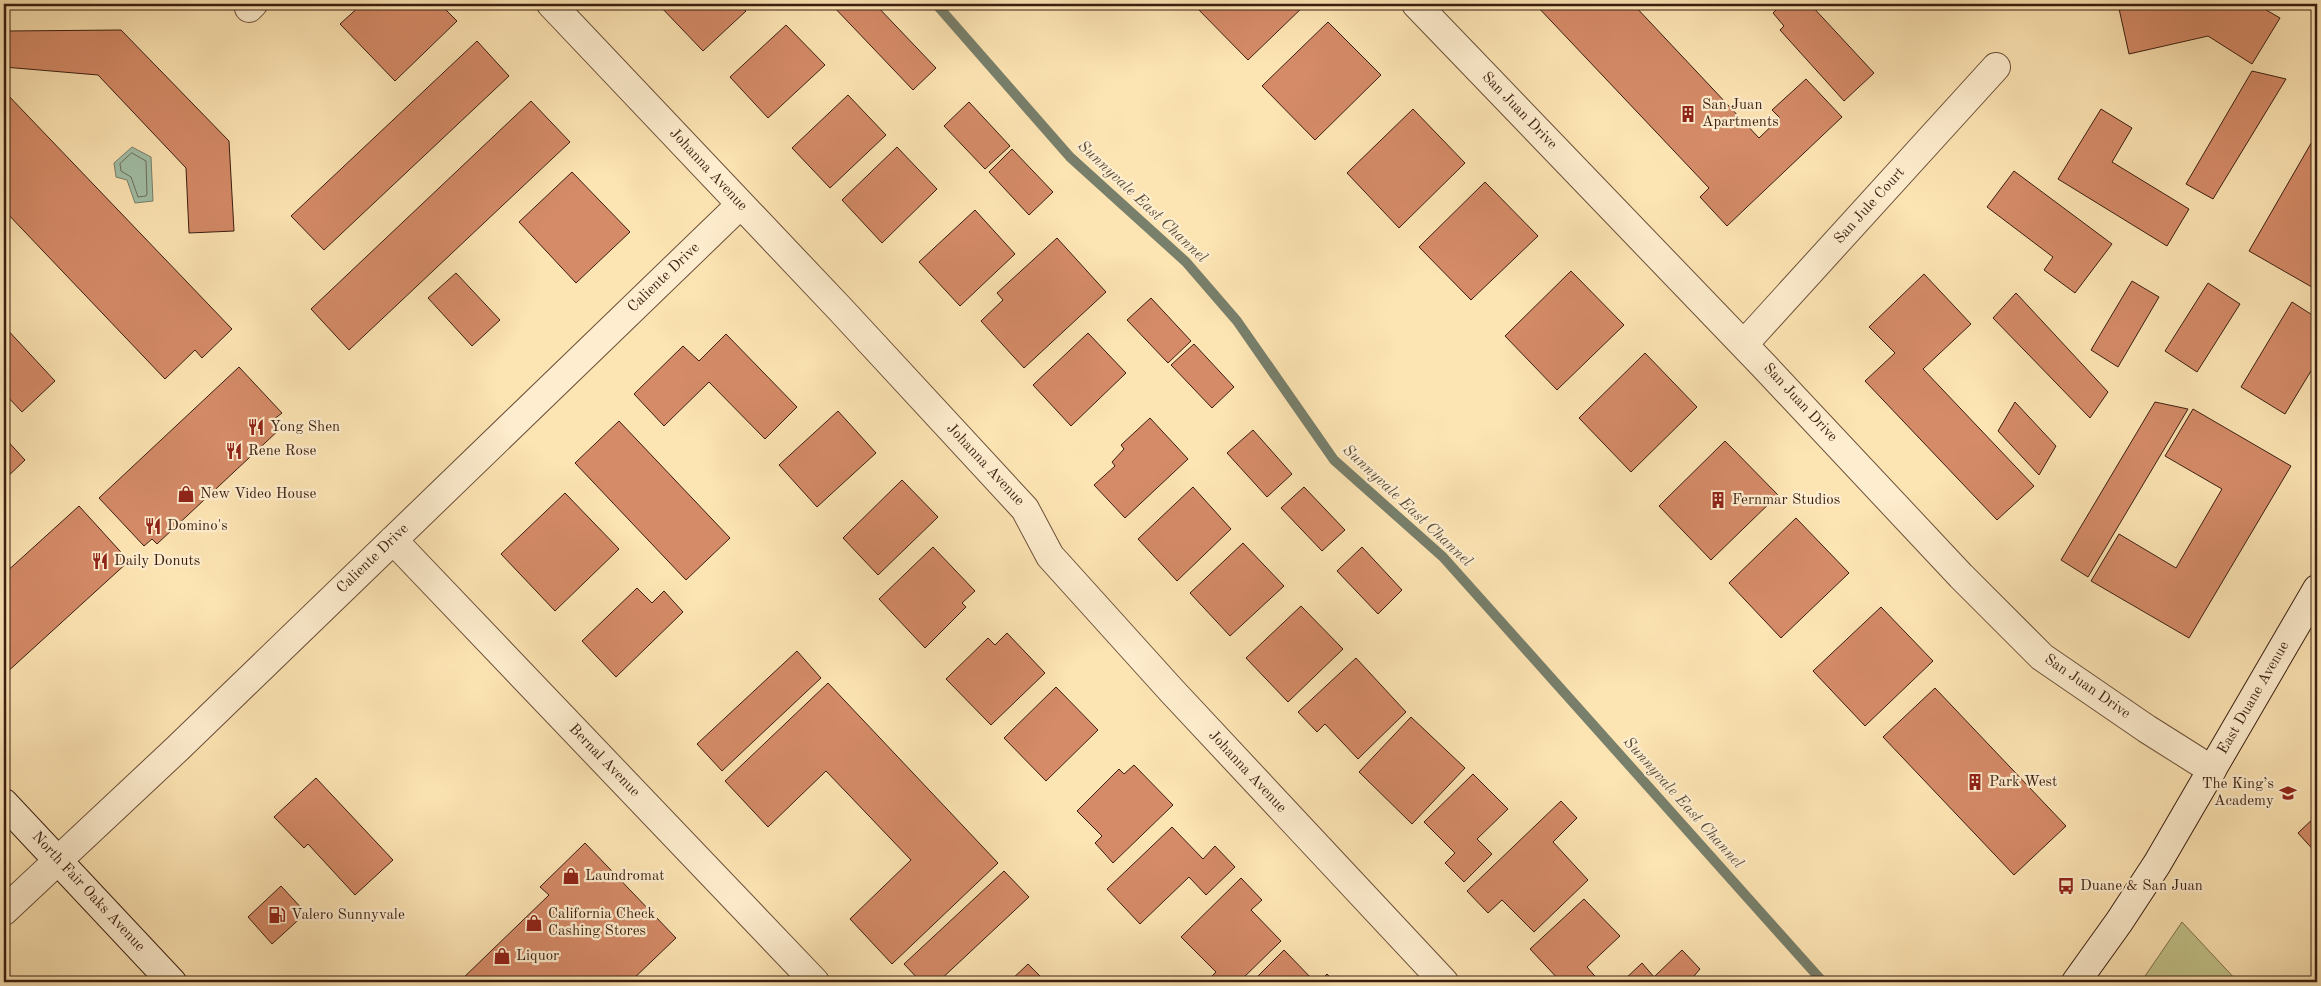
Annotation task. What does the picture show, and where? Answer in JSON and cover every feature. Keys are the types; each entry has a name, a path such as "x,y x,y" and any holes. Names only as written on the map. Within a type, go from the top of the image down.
{"street":[{"name":"Johanna Avenue","path":"551,4 1025,509 1050,556 1171,690 1444,982"},
{"name":"San Juan Drive","path":"1416,4 1744,344 1961,576 2042,657 2139,724 2212,770"},
{"name":"San Jule Court","path":"1744,344 1996,67"},
{"name":"Caliente Drive","path":"4,911 178,748 740,205"},
{"name":"Bernal Avenue","path":"393,540 815,982"},
{"name":"East Duane Avenue","path":"2076,982 2140,891 2317,589"},
{"name":"North Fair Oaks Avenue","path":"4,802 172,982"}],"green space":[{"path":"2182,922 2238,982 2141,982"}],"water":[{"path":"132,147 151,157 153,201 135,203 127,180 116,177 114,163"}],"building":[{"path":"4,4 175,4 175,8 4,7"},
{"path":"362,4 440,4 457,21 395,81 340,24"},
{"path":"658,4 739,4 746,11 703,51"},
{"path":"831,4 875,4 936,68 913,90"},
{"path":"1199,4 1306,4 1248,60 1196,7"},
{"name":"San Juan Apartments","path":"1535,4 1633,4 1759,138 1780,118 1772,110 1806,79 1842,117 1727,226 1700,197 1709,188"},
{"path":"1776,4 1810,4 1874,73 1844,101 1780,30 1784,26 1773,13 1779,7"},
{"path":"2118,4 2256,4 2280,18 2252,64 2208,36 2129,54"},
{"path":"1328,22 1381,75 1315,140 1262,86"},
{"path":"786,25 825,65 768,118 730,77"},
{"path":"121,30 229,141 234,231 189,233 186,168 98,75 4,67 4,34 7,31"},
{"path":"477,41 509,76 324,250 291,216"},
{"path":"2252,71 2286,79 2213,199 2186,184"},
{"path":"4,91 232,329 202,358 195,350 165,379 4,210"},
{"path":"848,95 886,135 830,188 792,148"},
{"path":"531,101 570,142 349,350 311,309"},
{"path":"969,102 1010,146 985,169 944,126"},
{"path":"1413,109 1465,163 1399,228 1347,173"},
{"path":"2101,109 2132,128 2112,162 2189,209 2167,246 2058,179"},
{"path":"2317,133 2317,290 2249,251"},
{"path":"897,147 937,189 882,243 842,200"},
{"path":"1012,149 1053,192 1029,215 989,172"},
{"path":"2014,171 2112,244 2075,293 2044,270 2053,257 1987,207"},
{"path":"572,172 630,232 576,283 519,222"},
{"path":"1485,182 1538,236 1471,300 1419,247"},
{"path":"975,210 1015,254 960,306 919,262"},
{"path":"1057,238 1106,292 1024,368 981,321 1003,300 997,293"},
{"path":"1571,271 1624,325 1557,390 1505,336"},
{"path":"456,273 500,320 472,346 428,298"},
{"path":"1924,274 1971,324 1923,369 2034,486 1997,520 1865,381 1895,353 1869,327"},
{"path":"2132,281 2159,297 2118,367 2091,350"},
{"path":"2208,283 2240,304 2197,372 2165,351"},
{"path":"2016,293 2108,392 2090,418 1993,318"},
{"path":"1151,298 1191,341 1168,363 1127,320"},
{"path":"2292,302 2317,318 2317,361 2285,414 2241,387"},
{"path":"4,326 55,381 22,412 4,393"},
{"path":"1088,333 1126,373 1071,426 1033,385"},
{"path":"726,334 797,407 765,439 709,382 664,426 634,394 683,346 699,361"},
{"path":"1194,344 1234,387 1212,408 1171,365"},
{"path":"1645,353 1697,407 1631,472 1579,418"},
{"path":"239,367 282,413 273,420 281,428 157,544 152,539 144,546 99,498"},
{"path":"2015,402 2056,446 2039,475 1998,431"},
{"path":"2155,402 2188,409 2088,577 2061,560"},
{"path":"2193,409 2291,466 2189,638 2091,581 2119,534 2176,568 2222,489 2165,456"},
{"path":"838,411 876,453 817,507 779,465"},
{"path":"1150,418 1188,459 1125,518 1094,485 1115,466 1112,462 1124,449 1121,445"},
{"path":"619,421 730,538 686,580 575,463"},
{"path":"1253,430 1292,474 1267,497 1227,453"},
{"path":"4,437 25,460 4,480"},
{"name":"Fernmar Studios","path":"1725,441 1778,495 1711,560 1659,506"},
{"path":"902,480 938,517 878,575 843,538"},
{"path":"1193,487 1231,529 1177,581 1138,539"},
{"path":"1304,487 1345,530 1322,551 1281,508"},
{"path":"565,493 619,549 555,611 501,554"},
{"path":"79,506 129,561 5,674 4,574"},
{"path":"1796,518 1849,573 1781,638 1729,583"},
{"path":"1243,543 1284,586 1230,636 1190,593"},
{"path":"933,547 975,591 962,603 966,607 925,648 879,599"},
{"path":"1362,547 1402,590 1378,614 1337,571"},
{"path":"637,588 652,603 664,591 683,612 616,677 582,641"},
{"path":"1301,606 1343,649 1288,702 1246,658"},
{"path":"1881,607 1933,661 1865,726 1813,671"},
{"path":"1007,633 1045,673 991,725 946,679 988,638 995,645"},
{"path":"797,651 821,678 722,771 697,744"},
{"path":"1356,658 1406,712 1358,759 1325,724 1317,732 1298,712"},
{"path":"828,683 998,863 892,964 850,919 911,860 826,771 768,827 725,781"},
{"path":"1056,687 1098,730 1046,781 1004,738"},
{"name":"Park West","path":"1935,688 2066,826 2014,875 1883,737"},
{"path":"1411,717 1465,768 1412,824 1359,772"},
{"path":"1134,765 1173,805 1113,863 1095,843 1102,836 1077,811 1119,769 1124,774"},
{"path":"1473,774 1508,809 1477,839 1492,854 1464,882 1445,863 1455,853 1424,822"},
{"path":"316,778 393,860 355,895 308,844 304,848 274,817"},
{"path":"1561,801 1577,818 1553,842 1588,880 1534,932 1502,900 1488,913 1467,891"},
{"path":"2317,815 2317,854 2298,833"},
{"path":"1172,827 1203,859 1215,846 1235,867 1206,895 1189,877 1140,924 1107,889"},
{"path":"585,843 676,938 630,982 459,982 549,895 540,887"},
{"path":"1004,871 1029,897 938,982 921,982 904,964"},
{"path":"1241,878 1262,900 1251,910 1281,941 1239,982 1206,982 1216,972 1181,937"},
{"name":"Valero Sunnyvale","path":"281,886 306,913 272,944 248,917"},
{"path":"1584,899 1620,936 1587,967 1600,982 1561,982 1530,949"},
{"path":"1284,950 1315,982 1252,982"},
{"path":"1682,950 1700,969 1689,982 1622,982 1642,963 1654,977"},
{"path":"1028,964 1046,982 1009,982"},
{"path":"1327,974 1335,982 1319,982"}],"waterway":[{"name":"Sunnyvale East Channel","path":"936,4 1070,157 1186,262 1237,321 1334,460 1443,557 1823,982"}],"place":[{"name":"San Juan Apartments","path":"1688,114"},
{"name":"Yong Shen","path":"256,427"},
{"name":"Rene Rose","path":"234,451"},
{"name":"New Video House","path":"186,494"},
{"name":"Fernmar Studios","path":"1718,500"},
{"name":"Domino's","path":"153,526"},
{"name":"Daily Donuts","path":"100,561"},
{"name":"Park West","path":"1975,782"},
{"name":"The King’s Academy","path":"2288,793"},
{"name":"Laundromat","path":"571,876"},
{"name":"Duane & San Juan","path":"2066,886"},
{"name":"Valero Sunnyvale","path":"277,915"},
{"name":"California Check Cashing Stores","path":"534,923"},
{"name":"Liquor","path":"502,956"}]}
